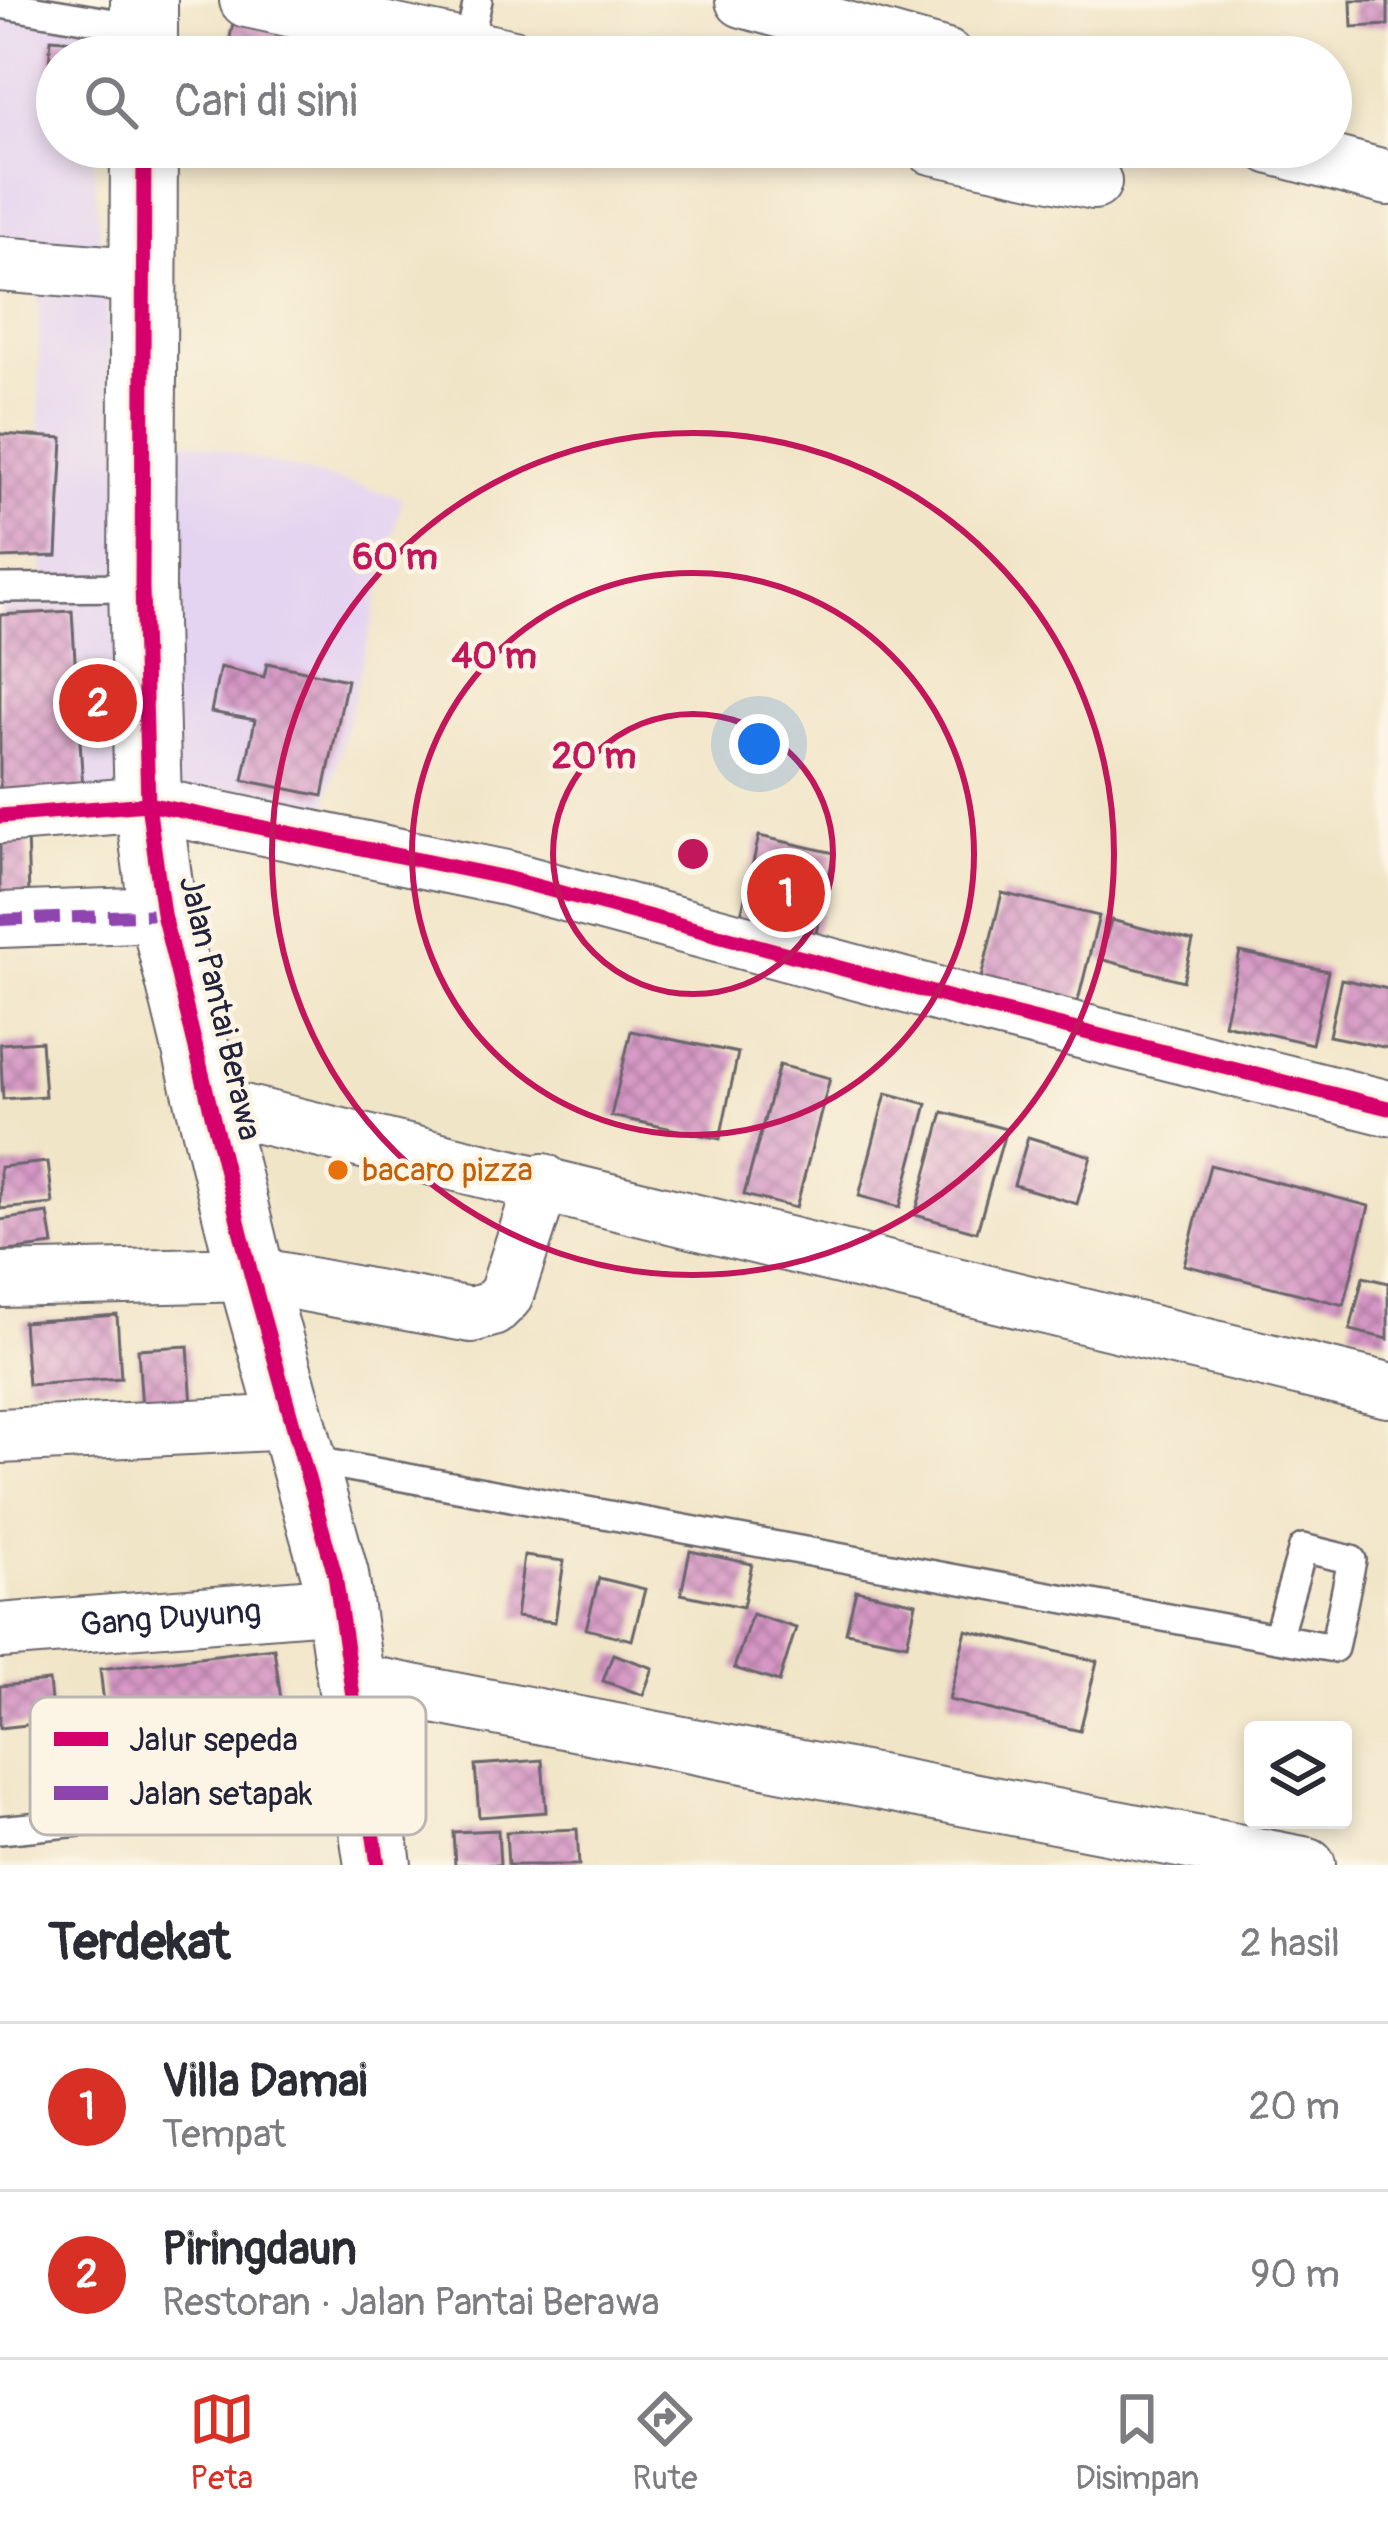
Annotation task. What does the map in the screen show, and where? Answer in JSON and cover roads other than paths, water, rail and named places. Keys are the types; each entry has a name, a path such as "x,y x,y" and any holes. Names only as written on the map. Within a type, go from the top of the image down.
{"street":[{"path":"247,0 486,35"},
{"path":"743,0 871,36"},
{"name":"Jalan Pantai Berawa","path":"144,168 142,587 148,804 163,914 251,1274 341,1604 354,1697"},
{"path":"1029,168 1094,182"},
{"path":"1351,168 1388,178"},
{"path":"0,264 143,276"},
{"path":"0,816 148,804 506,878 977,1005 1388,1108"},
{"path":"0,920 163,914"},
{"path":"210,1103 1388,1390"},
{"path":"0,1280 251,1274 471,1316 492,1309 506,1295 543,1181"},
{"path":"0,1436 300,1441"},
{"name":"Gang Duyung","path":"0,1630 341,1604"},
{"path":"351,1680 1308,1865"},
{"name":"Jalan Pantai Berawa","path":"374,1835 378,1865"}],"lane":[{"path":"0,4 144,28"},
{"path":"0,588 142,587"},
{"path":"300,1441 1277,1638"},
{"path":"0,1830 30,1827"}],"place":[{"name":"Piringdaun","path":"98,703"},
{"name":"Villa Damai","path":"786,893"},
{"name":"bacaro pizza","path":"338,1170"}]}
